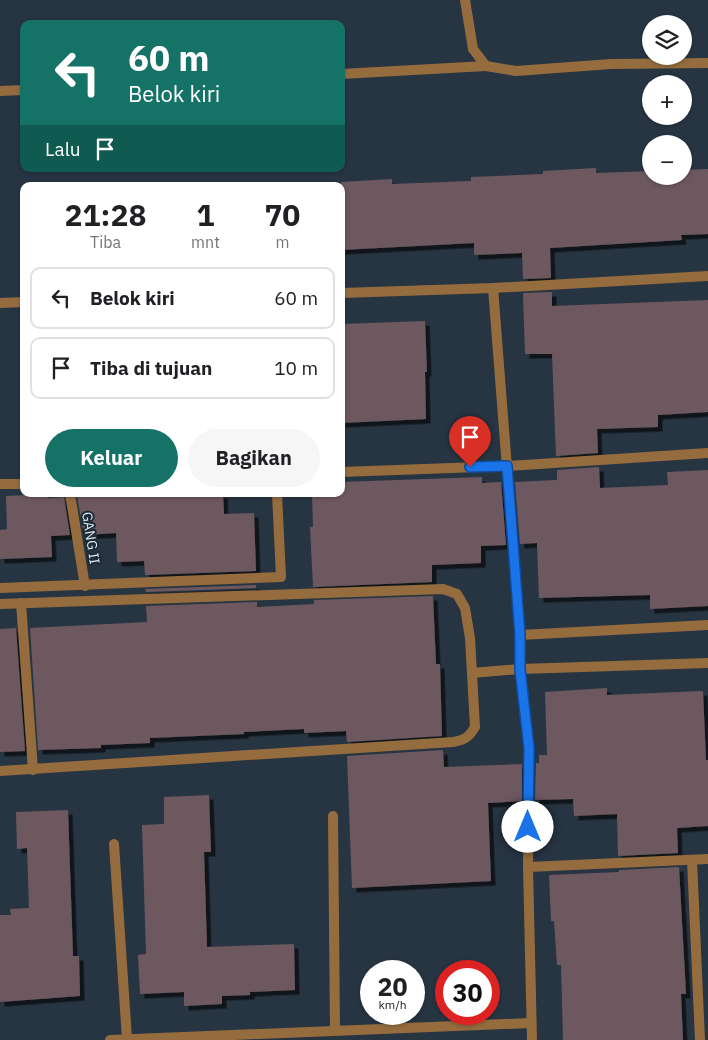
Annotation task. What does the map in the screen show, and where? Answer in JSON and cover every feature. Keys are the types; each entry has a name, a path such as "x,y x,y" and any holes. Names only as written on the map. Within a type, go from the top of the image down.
{"street":[{"path":"464,0 473,49 486,66"},
{"path":"345,74 486,66 516,71 611,64 708,63"},
{"path":"0,91 20,90"},
{"path":"345,293 493,288 708,276"},
{"path":"493,288 520,635 520,669 529,748 528,867 532,1040"},
{"path":"0,303 20,302"},
{"path":"345,472 507,466 708,453"},
{"path":"0,484 20,484"},
{"name":"GANG II","path":"70,497 85,586"},
{"path":"0,588 282,577 277,497"},
{"path":"0,604 443,589 456,594 464,608 470,638 475,727 470,737 464,740 0,771"},
{"path":"22,603 33,770"},
{"path":"520,635 708,625"},
{"path":"472,673 520,669 708,663"},
{"path":"333,816 334,1031"},
{"path":"114,844 127,1039"},
{"path":"692,860 700,1040"},
{"path":"528,867 708,860"},
{"path":"110,1040 531,1023"}],"building":[{"path":"596,168 596,173 642,171 642,185 692,185 692,170 708,169 708,234 681,235 682,240 550,248 551,278 523,279 522,253 474,255 474,243 345,250 345,182 341,182 392,179 392,184 471,181 471,177 543,174 543,171"},
{"path":"552,292 552,306 708,300 708,412 658,415 658,427 597,429 598,453 556,456 552,354 525,354 523,293"},
{"path":"425,321 426,419 345,423 345,324"},
{"path":"599,467 600,488 668,485 667,472 708,470 708,606 650,609 650,595 539,598 537,543 520,544 515,482 557,480 557,470"},
{"path":"482,477 482,483 501,482 506,545 481,546 481,563 432,565 432,582 313,587 310,527 313,527 312,497 345,497 345,482"},
{"path":"6,496 64,497 70,535 51,536 52,557 0,559 0,530 7,529"},
{"path":"77,497 223,497 224,514 254,513 256,571 145,575 144,561 117,562 116,533 84,535"},
{"path":"256,585 256,588 146,592 145,589"},
{"path":"433,596 436,664 440,664 442,736 347,742 346,731 304,733 304,729 150,738 150,743 101,745 101,748 38,750 30,628 147,622 146,606 257,602 257,607 314,604 314,600"},
{"path":"16,628 25,751 0,752 0,629"},
{"path":"607,688 607,695 703,691 706,760 708,760 708,826 677,828 678,853 618,856 617,814 574,816 573,799 535,800 536,763 539,763 539,755 547,755 545,692"},
{"path":"443,750 444,767 522,764 522,801 488,803 491,881 352,888 347,756"},
{"path":"209,795 211,852 204,852 207,947 294,944 295,990 250,992 250,995 222,996 222,1004 184,1006 184,992 140,994 138,955 146,954 142,825 164,824 164,797"},
{"path":"68,810 73,956 79,956 80,996 0,1002 0,915 11,915 10,909 29,908 27,848 17,849 16,812"},
{"path":"679,867 686,994 681,994 683,1040 563,1040 561,965 557,965 554,921 551,921 549,875"}],"route":[{"path":"470,467 507,466 520,635 520,669 529,748 528,827"}]}
